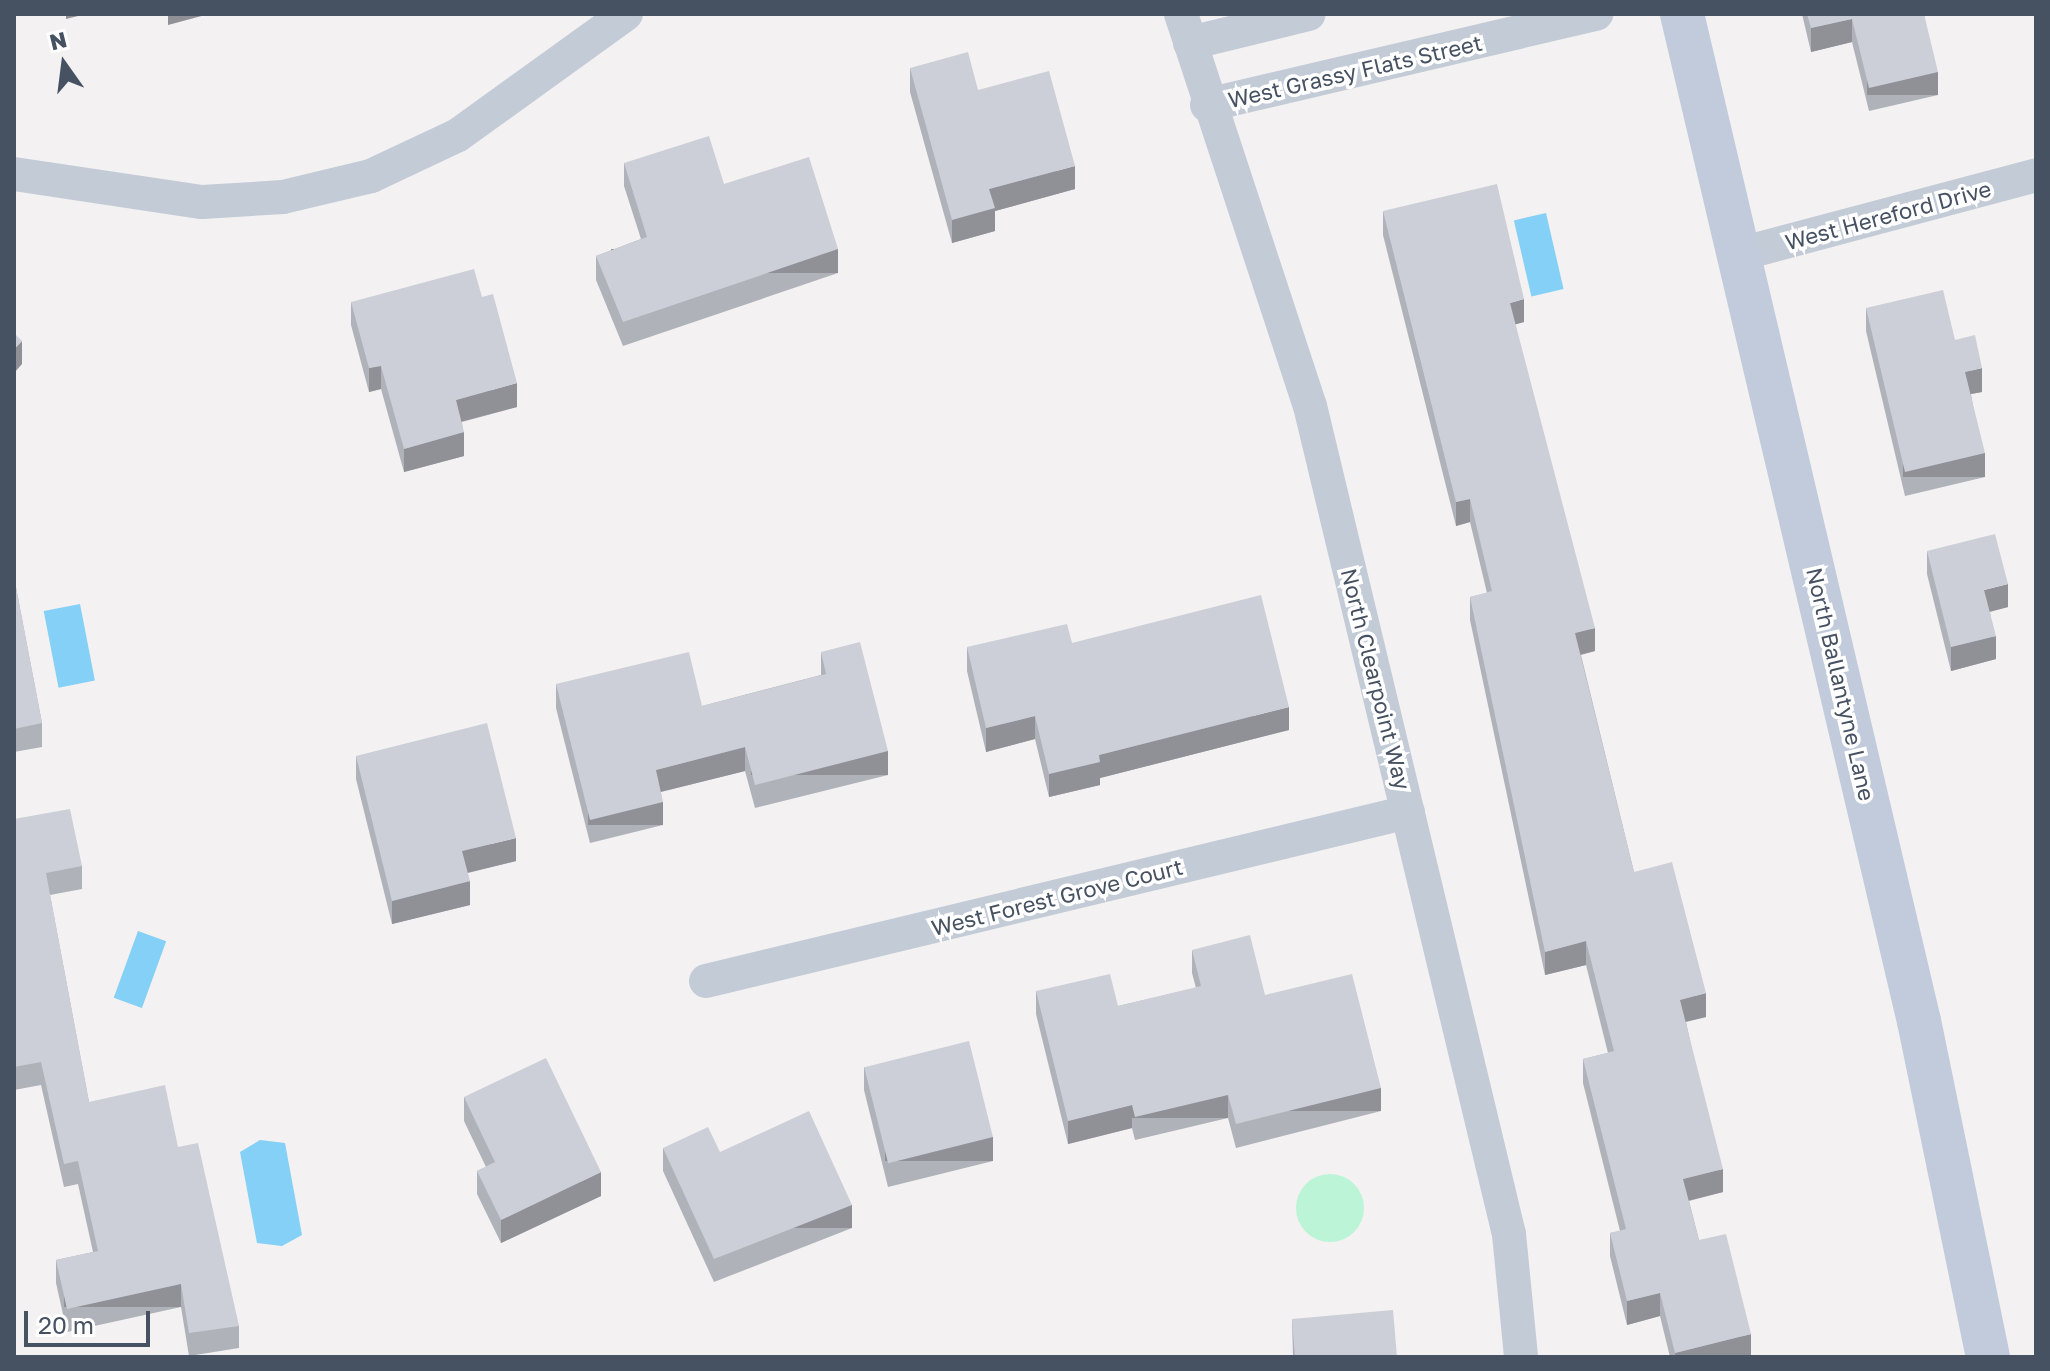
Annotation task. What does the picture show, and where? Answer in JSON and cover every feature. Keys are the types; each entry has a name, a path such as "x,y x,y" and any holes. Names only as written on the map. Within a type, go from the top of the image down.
{"street":[{"path":"14,174 202,202 283,197 371,176 458,135 626,14"},
{"path":"1185,28 1309,14"},
{"name":"West Grassy Flats Street","path":"1207,105 1596,14"},
{"name":"North Ballantyne Lane","path":"1682,14 1916,1006 1988,1357"},
{"name":"North Clearpoint Way","path":"1185,28 1207,105 1310,406 1509,1234 1521,1357"},
{"name":"West Hereford Drive","path":"1740,254 2036,175"},
{"name":"West Forest Grove Court","path":"706,981 1408,812"}],"green space":[{"path":"1330,1174 1343,1176 1354,1184 1362,1195 1362,1221 1354,1232 1343,1240 1330,1242 1317,1240 1306,1232 1298,1221 1296,1208 1298,1195 1306,1184 1317,1176"}],"water":[{"path":"1546,213 1564,289 1531,296 1514,220"},
{"path":"80,604 95,681 59,688 44,611"},
{"path":"138,931 166,941 142,1008 114,998"},
{"path":"260,1140 285,1143 302,1235 282,1246 257,1243 240,1152"}],"building":[{"path":"1807,14 1924,14 1938,72 1869,88 1852,19 1811,28"},
{"path":"968,52 978,90 1049,71 1075,166 989,189 995,208 952,220 910,68"},
{"path":"709,136 724,184 809,157 838,249 623,322 596,256 647,237 624,163"},
{"path":"1497,184 1524,299 1510,303 1595,628 1575,633 1634,872 1672,862 1706,993 1680,1000 1723,1169 1683,1179 1699,1240 1726,1234 1751,1334 1675,1353 1660,1293 1627,1301 1610,1233 1626,1229 1583,1059 1614,1051 1586,941 1545,952 1470,597 1492,591 1470,499 1456,502 1383,211"},
{"path":"474,269 482,297 493,294 517,383 456,400 464,432 404,449 381,366 369,368 351,302"},
{"path":"1943,290 1955,340 1975,335 1982,368 1965,372 1985,453 1905,472 1866,308"},
{"path":"14,333 22,341 14,349"},
{"path":"1995,534 2008,584 1984,590 1996,636 1951,647 1927,551"},
{"path":"14,577 42,723 14,729"},
{"path":"1261,595 1289,707 1099,755 1100,762 1049,774 1035,716 986,728 967,647 1067,624 1072,643"},
{"path":"860,642 888,751 755,785 745,747 656,770 663,802 590,820 556,684 689,652 702,706 826,674 821,652"},
{"path":"487,723 516,838 462,851 470,881 392,901 356,756"},
{"path":"70,809 82,866 46,873 89,1102 165,1085 178,1147 198,1143 239,1326 189,1333 181,1284 67,1309 56,1260 98,1251 78,1161 64,1164 41,1062 14,1067 14,819"},
{"path":"1250,935 1265,995 1352,974 1381,1088 1236,1124 1228,1095 1135,1117 1132,1105 1068,1121 1036,991 1110,974 1118,1006 1201,986 1192,950"},
{"path":"969,1041 993,1137 888,1163 864,1067"},
{"path":"546,1058 601,1172 501,1220 477,1171 495,1162 464,1097"},
{"path":"809,1111 852,1205 714,1259 663,1148 708,1127 720,1152"},
{"path":"1393,1310 1397,1357 1295,1357 1292,1319"}]}
